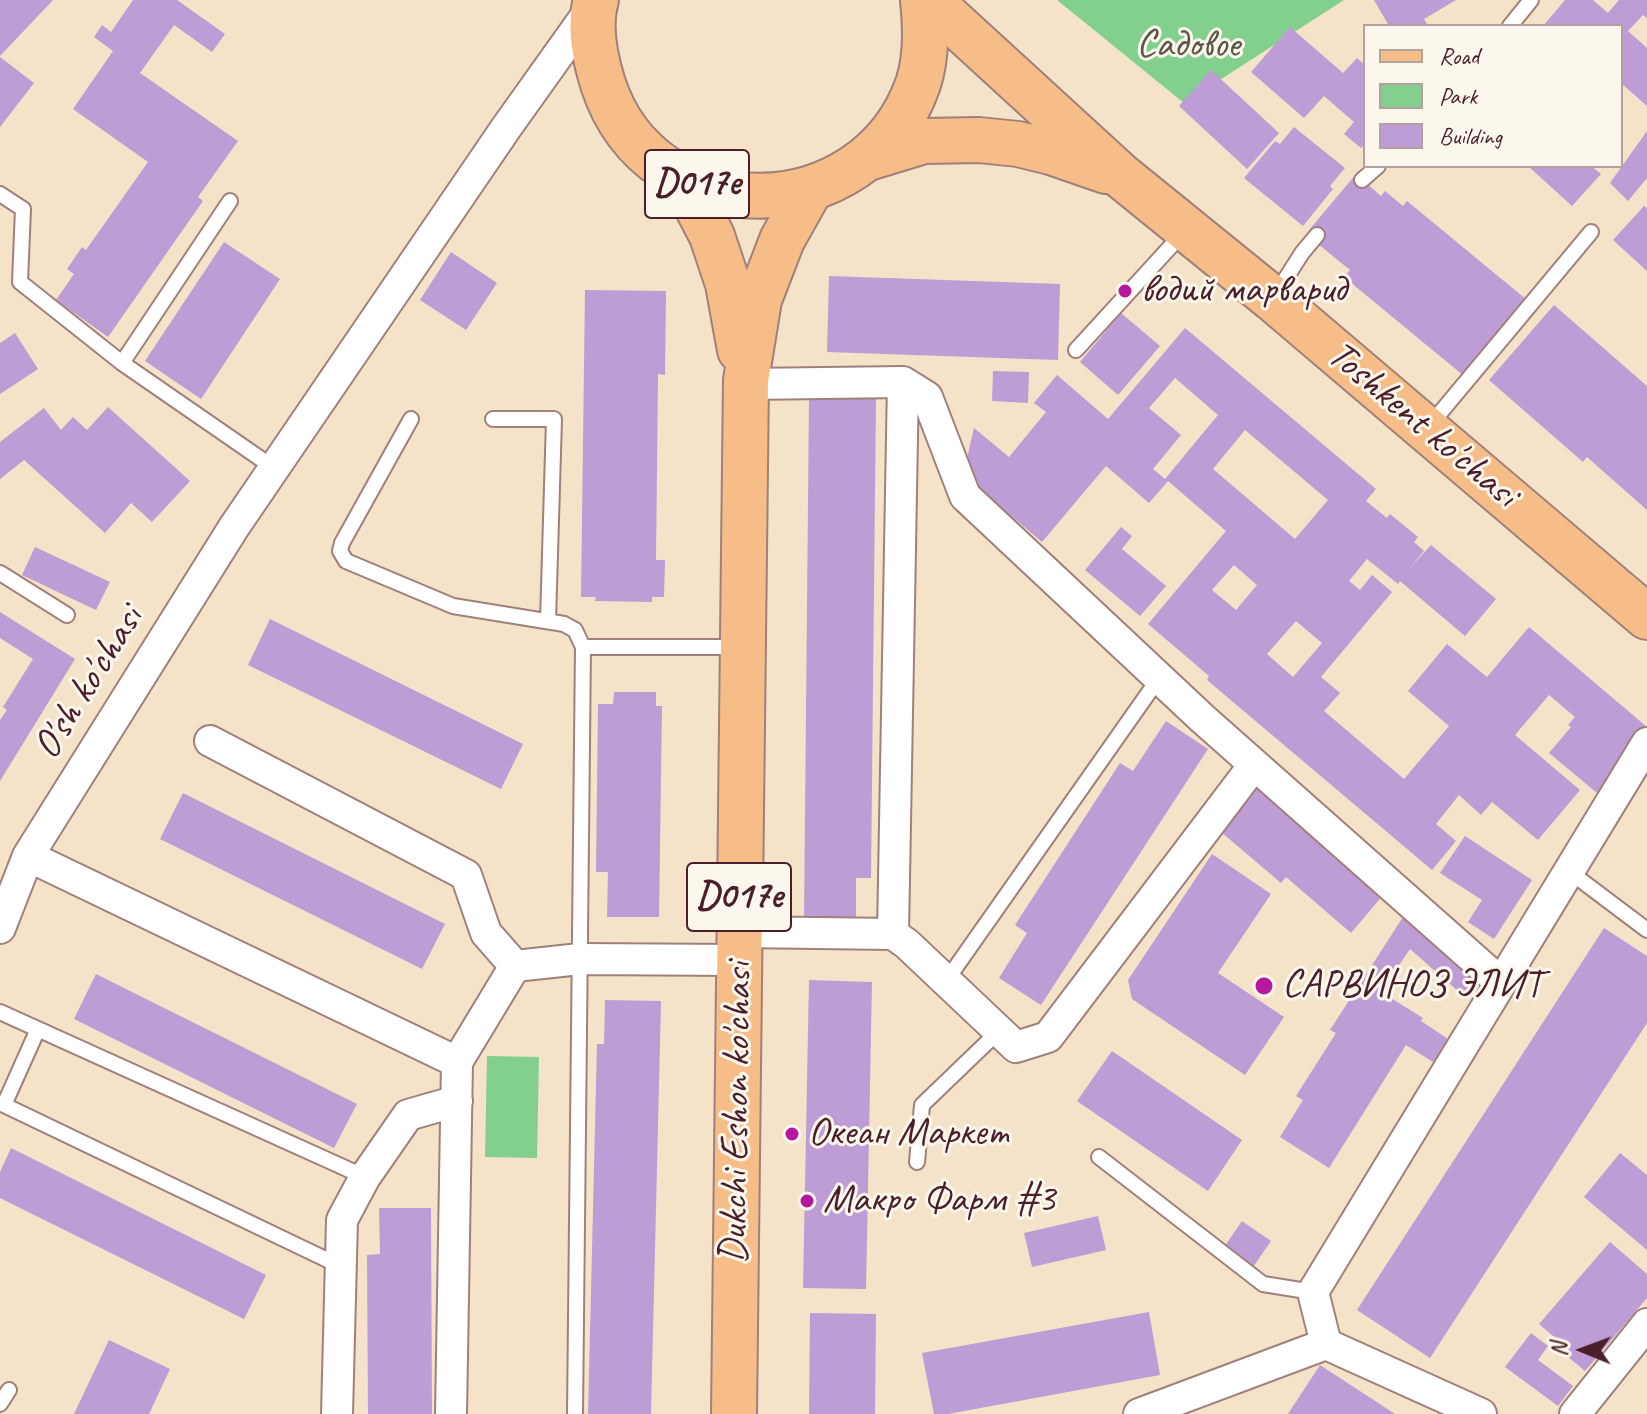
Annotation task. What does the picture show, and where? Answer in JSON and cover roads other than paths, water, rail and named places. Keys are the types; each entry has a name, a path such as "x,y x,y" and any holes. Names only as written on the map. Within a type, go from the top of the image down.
{"main road":[{"name":"D017e","path":"595,2 594,57 610,106 640,148 682,178 723,194 767,198 810,190 841,177 868,158 898,124 918,84 927,39 926,0"},
{"name":"Toshkent ko'chasi","path":"926,0 1120,175 1273,299 1647,617"},
{"path":"868,158 924,141 979,140 1018,144 1051,152 1120,175"},
{"name":"D017e","path":"682,178 712,236 728,284 746,382"},
{"name":"D017e","path":"746,382 759,300 782,240 810,190"},
{"name":"Dukchi Eshon ko'chasi","path":"734,1414 746,382"}],"street":[{"name":"O'sh ko'chasi","path":"0,928 28,856 234,527 595,2"},
{"path":"746,382 903,382 927,397 965,496 1254,765 1501,983"},
{"path":"893,934 903,382"},
{"path":"210,741 466,875 486,933 515,966"},
{"path":"1326,1344 1313,1292 1647,743"},
{"path":"515,966 893,934 1016,1047 1048,1037 1254,765"},
{"path":"28,856 457,1062"},
{"path":"451,1414 457,1062 515,966"},
{"path":"337,1414 342,1220 365,1177 408,1115 457,1101"},
{"path":"1575,1414 1647,1324"},
{"path":"1139,1414 1326,1344 1481,1414"}],"lane":[{"path":"1512,24 1531,0"},
{"path":"1362,180 1376,168"},
{"path":"0,194 23,209 20,282 122,363 274,468"},
{"path":"122,363 230,201"},
{"path":"1076,350 1185,230"},
{"path":"1427,429 1591,232"},
{"path":"1273,299 1317,235"},
{"path":"411,419 342,543 342,556 346,561 453,606 564,624 575,630 583,647 575,1414"},
{"path":"493,419 554,419 548,621"},
{"path":"0,573 67,615"},
{"path":"583,647 743,647"},
{"path":"946,981 1159,678"},
{"path":"1570,872 1647,930"},
{"path":"0,1012 365,1177"},
{"path":"38,1029 2,1104 340,1266"},
{"path":"917,1162 922,1105 999,1031"},
{"path":"1099,1157 1263,1284 1313,1292"},
{"path":"0,1404 9,1390"}],"place":[{"name":"водий марварид","path":"1125,291"},
{"name":"САРВИНОЗ ЭЛИТ","path":"1264,986"},
{"name":"Океан Маркет","path":"792,1134"},
{"name":"Макро Фарм #3","path":"807,1201"}],"park label":[{"name":"Садовое","path":"1188,46"}]}
